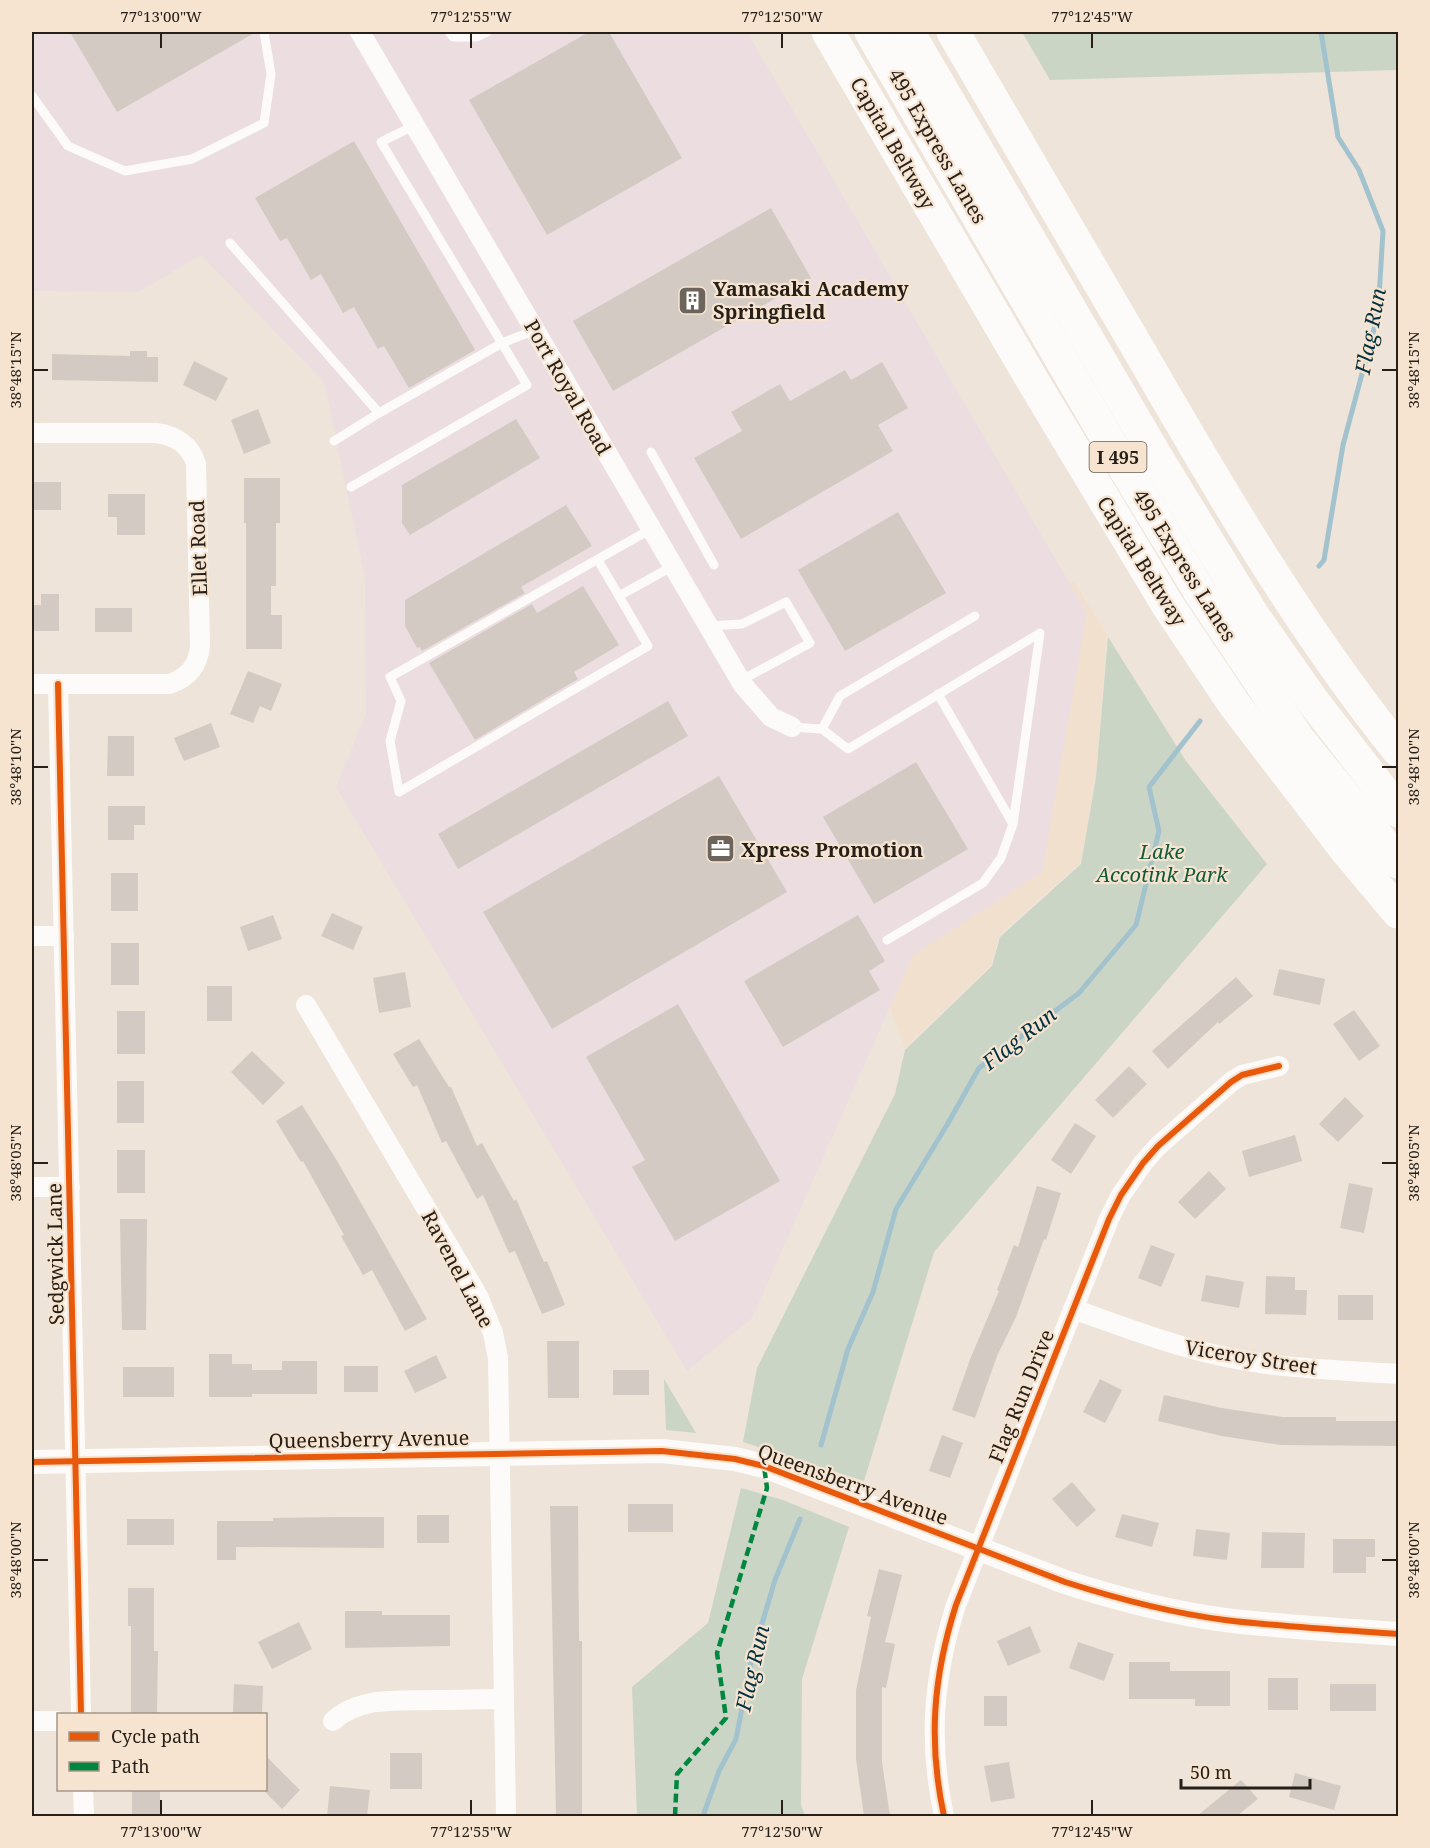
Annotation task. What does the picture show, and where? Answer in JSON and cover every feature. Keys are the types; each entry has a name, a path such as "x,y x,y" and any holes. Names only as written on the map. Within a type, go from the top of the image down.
{"highway":[{"name":"Capital Beltway","path":"828,32 1025,368 1172,612 1234,705 1288,777 1398,912"},
{"name":"495 Express Lanes","path":"870,32 1118,457 1200,592 1299,740 1398,862"},
{"name":"495 Express Lanes","path":"908,32 1157,458 1248,608 1312,700 1398,811"},
{"path":"953,32 1190,439 1270,571 1398,750"},
{"path":"960,32 986,89"}],"street":[{"name":"Port Royal Road","path":"360,32 740,681 771,717 792,727"},
{"name":"Ellet Road","path":"32,433 169,435 185,444 195,464 200,646 195,666 180,680 169,684 32,684"},
{"name":"Sedgwick Lane","path":"58,684 81,1713"},
{"path":"32,936 64,936"},
{"name":"Ravenel Lane","path":"306,1005 486,1313 493,1334 498,1358 506,1816"},
{"name":"Flag Run Drive","path":"944,1816 937,1786 933,1746 938,1672 947,1634 978,1549 1109,1220 1121,1195 1158,1146 1231,1082 1242,1075 1279,1066"},
{"path":"32,1187 70,1187"},
{"name":"Viceroy Street","path":"1073,1309 1173,1345 1227,1358 1285,1367 1398,1374"},
{"name":"Queensberry Avenue","path":"32,1462 662,1451 735,1459 790,1475 1065,1582 1107,1595 1166,1610 1224,1620 1398,1634"},
{"path":"333,1721 339,1715 357,1706 378,1701 504,1699"},
{"path":"32,1721 57,1721"},
{"path":"83,1791 84,1816"}],"lane":[{"path":"32,96 68,146 125,171 192,159 264,123 271,74 264,32"},
{"path":"449,32 453,37 477,38 487,32"},
{"path":"351,487 527,385 381,142 415,125"},
{"path":"230,243 379,413"},
{"path":"334,441 502,343 535,330"},
{"path":"651,452 714,565"},
{"path":"598,560 648,646 399,792 390,741 401,701 390,677 651,529"},
{"path":"619,596 673,566"},
{"path":"708,626 742,624 786,602 810,643 740,681"},
{"path":"822,729 840,696 975,616"},
{"path":"792,727 822,729 848,749 1040,633 1014,825 1001,858 983,882 887,940"},
{"path":"938,694 1014,825"}],"shaded area":[{"path":"32,32 747,32 1087,613 1042,872 913,955 752,1318 687,1371 336,787 366,714 365,577 324,382 201,255 138,292 32,291"},
{"path":"1074,582 1107,635 1096,774 1081,862 999,935 992,964 905,1048 800,763 826,729"}],"green space":[{"path":"1022,32 1398,32 1398,70 1050,80"},
{"name":"Lake Accotink Park","path":"1108,637 1186,761 1267,864 934,1252 864,1481 743,1442 757,1368 895,1094 905,1050 992,966 1000,937 1081,864 1096,777"},
{"path":"664,1379 696,1433 666,1430"},
{"path":"741,1488 783,1500 849,1527 802,1679 801,1805 805,1816 637,1816 632,1687 708,1623"}],"building":[{"path":"70,32 256,32 117,112"},
{"path":"589,32 609,32 682,158 547,235 469,100"},
{"path":"354,141 475,350 409,388 384,346 378,349 354,307 343,313 321,274 311,280 287,238 280,241 255,198"},
{"name":"Yamasaki Academy Springfield","path":"771,208 811,278 613,391 573,321"},
{"path":"130,351 147,351 147,357 158,357 158,382 52,380 52,354 130,356"},
{"path":"194,361 228,378 216,401 183,385"},
{"path":"882,362 908,408 878,425 893,451 741,539 694,458 742,431 731,412 780,384 790,401 845,370 851,380"},
{"path":"258,409 271,443 244,454 231,420"},
{"path":"516,419 540,458 410,535 402,523 402,485"},
{"path":"244,478 280,478 280,523 276,523 276,586 271,586 271,615 282,615 282,649 246,649"},
{"path":"32,482 61,482 61,510 32,510"},
{"path":"108,494 145,494 145,535 117,535 117,517 108,517"},
{"path":"566,505 592,546 521,587 525,593 422,651 420,647 417,648 405,626 405,600"},
{"path":"898,512 946,593 845,651 798,570"},
{"path":"583,586 619,645 574,672 578,679 475,740 429,663 532,604 537,613"},
{"path":"41,594 59,594 59,631 32,631 32,605 41,605"},
{"path":"95,608 132,608 132,632 95,632"},
{"path":"248,671 282,684 271,711 260,706 253,723 230,714"},
{"path":"668,701 688,736 458,869 438,834"},
{"path":"211,723 220,747 184,761 174,738"},
{"path":"108,736 134,736 134,776 107,776"},
{"path":"916,762 968,849 874,904 823,817"},
{"path":"719,776 787,892 552,1029 483,912"},
{"path":"108,806 145,806 145,825 134,825 134,840 108,840"},
{"path":"111,873 138,873 138,911 111,911"},
{"path":"332,913 363,927 353,950 321,936"},
{"path":"273,915 282,939 248,951 240,927"},
{"path":"858,915 885,961 869,971 880,990 783,1047 744,981"},
{"path":"111,943 139,943 139,985 111,985"},
{"path":"1279,969 1325,979 1320,1005 1273,995"},
{"path":"405,972 411,1007 379,1013 373,978"},
{"path":"1236,977 1253,996 1219,1024 1218,1022 1168,1069 1152,1051"},
{"path":"207,986 232,986 232,1021 207,1021"},
{"path":"678,1004 780,1181 675,1241 632,1167 645,1160 586,1057"},
{"path":"1354,1010 1380,1046 1359,1061 1333,1024"},
{"path":"117,1011 145,1011 145,1054 117,1054"},
{"path":"419,1039 451,1087 477,1146 482,1143 514,1201 516,1199 544,1262 547,1261 565,1305 542,1314 515,1251 509,1253 483,1195 477,1199 446,1141 442,1143 417,1085 413,1087 393,1054"},
{"path":"252,1051 285,1083 263,1105 231,1072"},
{"path":"1129,1066 1147,1084 1113,1118 1095,1100"},
{"path":"117,1081 144,1081 144,1123 117,1123"},
{"path":"1345,1097 1364,1116 1338,1142 1319,1124"},
{"path":"302,1105 336,1159 427,1319 405,1331 372,1270 363,1275 341,1236 344,1235 303,1161 301,1162 276,1121"},
{"path":"1075,1123 1096,1136 1071,1174 1051,1160"},
{"path":"1295,1135 1302,1161 1249,1177 1242,1151"},
{"path":"117,1150 145,1150 145,1193 117,1193"},
{"path":"1209,1171 1226,1189 1195,1219 1178,1202"},
{"path":"1349,1183 1373,1188 1364,1233 1340,1228"},
{"path":"1037,1186 1061,1193 1046,1240 1044,1239 1016,1317 997,1356 975,1418 952,1410 999,1291 997,1290 1014,1245 1018,1247"},
{"path":"120,1219 147,1219 146,1330 122,1330"},
{"path":"1151,1245 1175,1254 1161,1287 1138,1278"},
{"path":"1206,1275 1244,1282 1239,1308 1201,1301"},
{"path":"1266,1276 1295,1277 1295,1290 1307,1290 1306,1315 1265,1314"},
{"path":"1338,1295 1373,1295 1373,1320 1338,1320"},
{"path":"547,1341 579,1341 579,1398 548,1398"},
{"path":"209,1354 232,1354 232,1364 252,1364 252,1370 282,1370 282,1361 317,1361 317,1394 252,1394 252,1397 209,1397"},
{"path":"436,1355 447,1378 415,1393 404,1371"},
{"path":"344,1366 378,1366 378,1392 344,1392"},
{"path":"123,1367 174,1367 174,1397 123,1397"},
{"path":"613,1370 649,1370 649,1395 613,1395"},
{"path":"1100,1379 1122,1390 1105,1423 1083,1412"},
{"path":"1164,1395 1222,1408 1283,1417 1336,1417 1336,1421 1398,1421 1398,1446 1281,1445 1222,1436 1158,1421"},
{"path":"942,1435 963,1443 950,1478 929,1471"},
{"path":"1072,1482 1096,1510 1077,1527 1052,1499"},
{"path":"628,1504 673,1504 673,1532 628,1532"},
{"path":"550,1506 578,1506 579,1641 582,1641 582,1816 556,1816"},
{"path":"1122,1514 1159,1523 1152,1547 1115,1537"},
{"path":"417,1515 449,1515 449,1543 417,1543"},
{"path":"384,1517 384,1548 236,1547 236,1560 217,1560 217,1521"},
{"path":"127,1519 174,1519 174,1545 127,1545"},
{"path":"1196,1529 1230,1533 1227,1560 1193,1556"},
{"path":"1262,1532 1305,1533 1304,1568 1261,1568"},
{"path":"1333,1539 1375,1539 1375,1557 1366,1557 1366,1573 1333,1573"},
{"path":"879,1569 902,1575 885,1642 895,1644 886,1688 882,1687 882,1762 890,1816 864,1816 856,1759 856,1690 871,1617 867,1616"},
{"path":"128,1588 154,1588 154,1651 158,1651 157,1713 131,1713 131,1626 128,1626"},
{"path":"345,1611 382,1611 382,1615 450,1615 450,1646 345,1648"},
{"path":"299,1622 312,1649 272,1669 258,1642"},
{"path":"1030,1626 1041,1652 1008,1666 997,1641"},
{"path":"1078,1642 1114,1654 1104,1681 1069,1668"},
{"path":"1129,1662 1170,1662 1170,1671 1230,1671 1230,1706 1195,1706 1195,1699 1129,1699"},
{"path":"1268,1678 1298,1678 1298,1710 1268,1710"},
{"path":"234,1684 263,1686 262,1713 233,1713"},
{"path":"1330,1684 1376,1684 1376,1711 1330,1711"},
{"path":"984,1696 1007,1696 1007,1726 984,1726"},
{"path":"390,1753 422,1753 422,1789 390,1789"},
{"path":"267,1757 300,1790 282,1809 266,1793"},
{"path":"1009,1762 1015,1798 991,1802 984,1766"},
{"path":"1295,1773 1341,1786 1334,1810 1289,1797"},
{"path":"1241,1780 1258,1799 1237,1816 1197,1816"},
{"path":"330,1786 370,1790 367,1816 327,1816"},
{"path":"132,1791 160,1791 160,1816 132,1816"}],"waterway":[{"name":"Flag Run","path":"1319,566 1324,560 1343,445 1378,314 1383,231 1359,170 1338,137 1321,32"},
{"name":"Flag Run","path":"821,1445 848,1349 873,1292 896,1209 979,1068 1079,993 1136,925 1159,831 1149,787 1200,721"},
{"name":"Flag Run","path":"703,1816 719,1771 736,1739 752,1657 775,1580 800,1519"}],"marked path":[{"path":"675,1816 677,1774 726,1718 717,1653 767,1488 764,1466"}],"cycle path":[{"path":"58,684 81,1713"},
{"path":"944,1816 936,1762 935,1710 948,1632 956,1605 1109,1219 1121,1195 1158,1146 1231,1082 1242,1075 1279,1066"},
{"path":"32,1462 662,1451 735,1459 764,1466 1065,1582 1125,1600 1225,1620 1398,1634"}],"place":[{"name":"Yamasaki Academy Springfield","path":"692,300"},
{"name":"Xpress Promotion","path":"720,849"}]}
